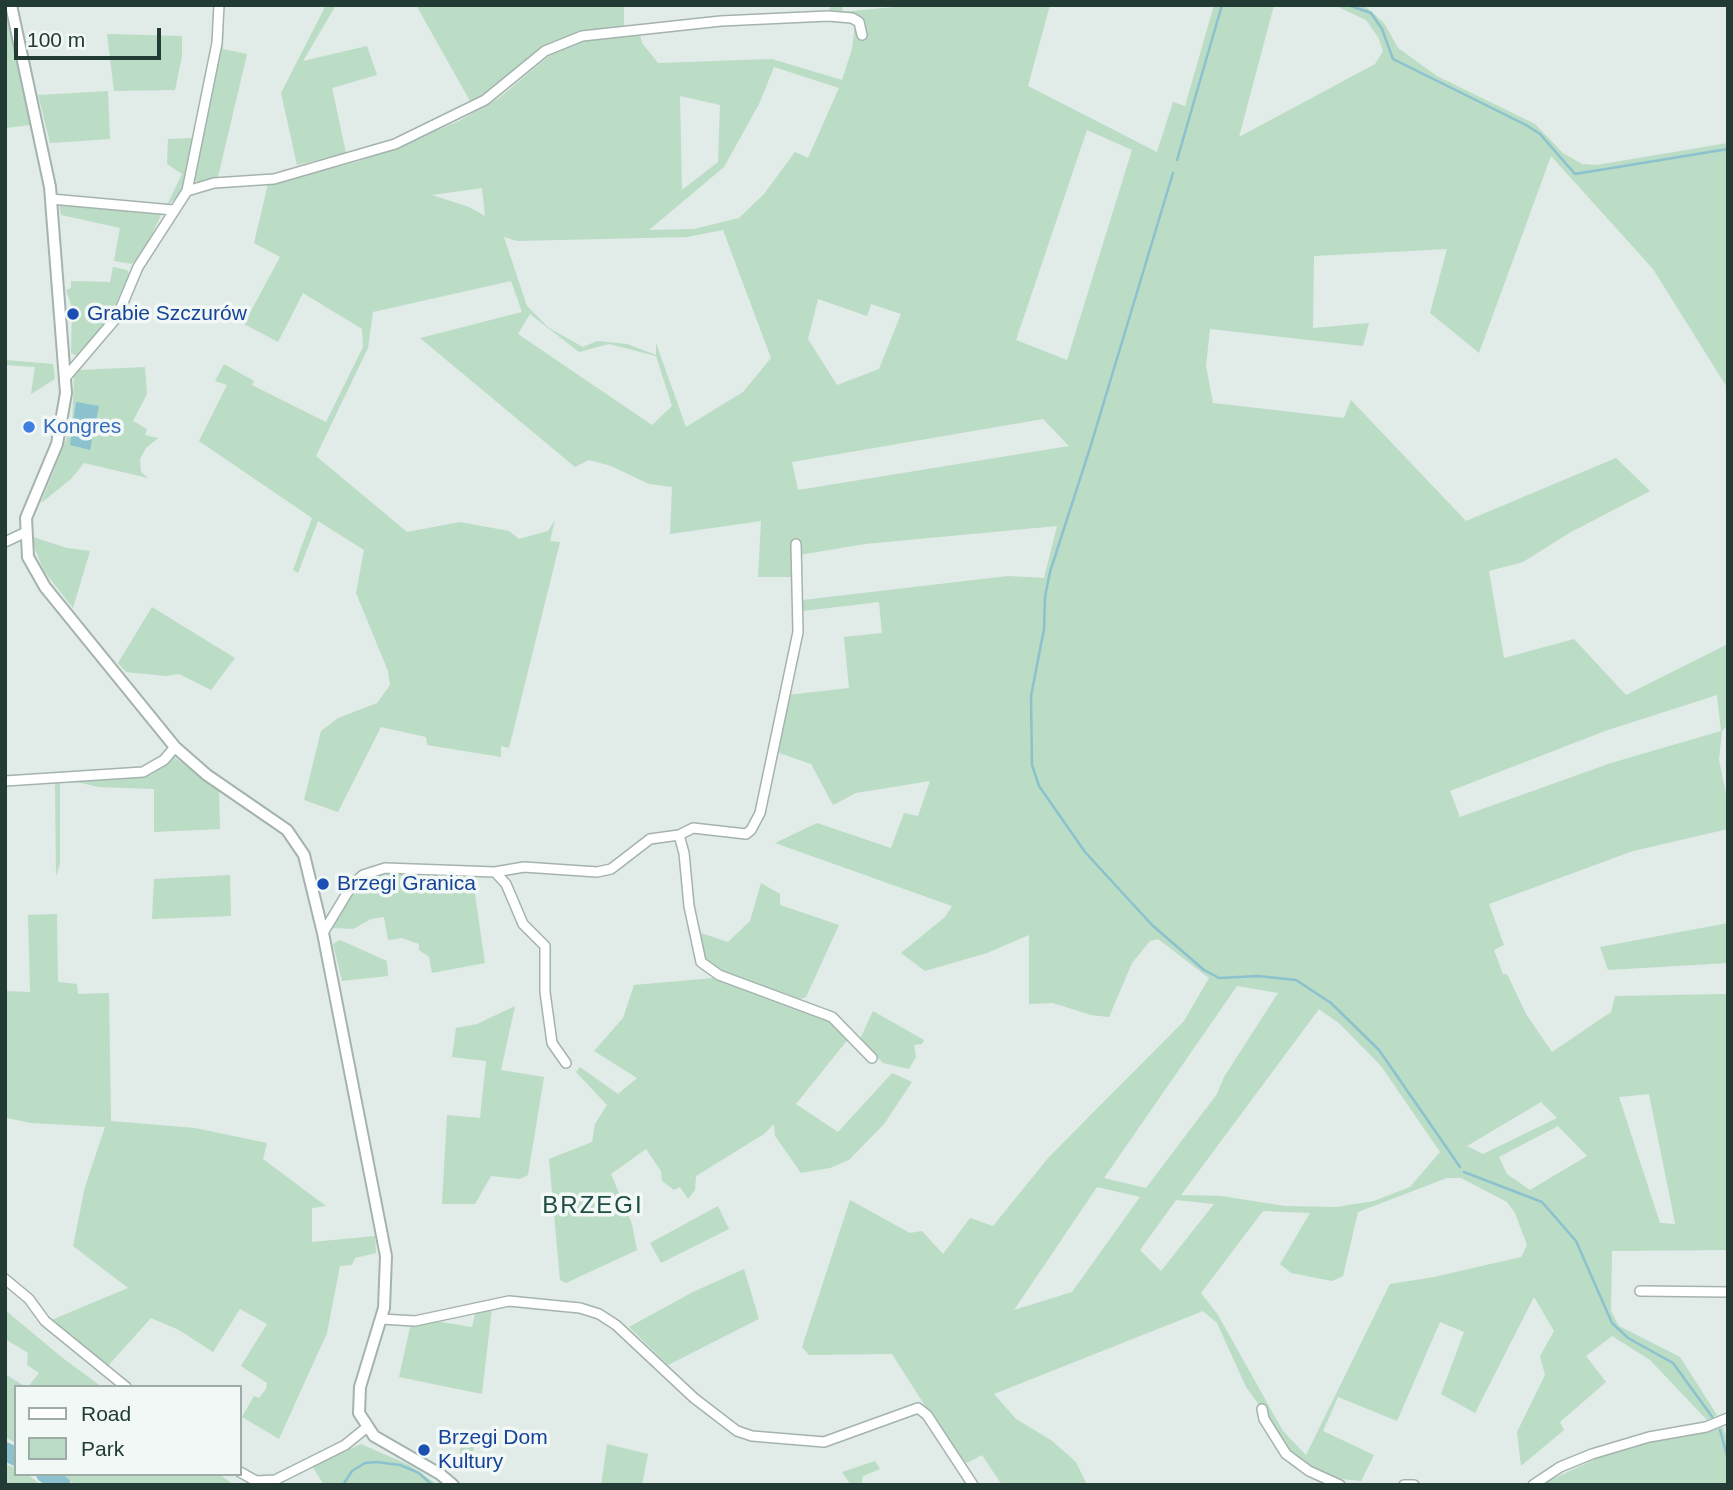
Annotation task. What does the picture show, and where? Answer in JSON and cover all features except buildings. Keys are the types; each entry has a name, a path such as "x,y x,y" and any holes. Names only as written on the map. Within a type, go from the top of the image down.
{"street":[{"path":"11,5 51,199 65,378 61,430 29,505 24,533 28,557 45,587 175,747 206,775 271,817 296,841 304,855 323,933 382,1226 387,1277 382,1319 358,1393 359,1412 366,1429 453,1485"},
{"path":"65,378 117,317 138,267 187,191 217,43 219,5"},
{"path":"187,191 214,183 274,179 395,144 485,100 545,51 582,36 721,21 828,16 852,18 859,22 862,35"},
{"path":"51,199 173,210"},
{"path":"5,542 24,533"},
{"path":"323,933 347,890 359,878 373,871 400,867 495,872 524,867 604,871 650,839 679,835 693,828 746,834 751,830 760,813 799,632 796,544"},
{"path":"5,781 143,772 163,760 175,747"},
{"path":"679,835 684,853 689,906 701,962 719,975 832,1017 872,1058"},
{"path":"495,872 506,884 523,924 545,946 545,998 552,1043 566,1063"},
{"path":"5,1279 29,1299 45,1321 124,1385"},
{"path":"1640,1291 1728,1292"},
{"path":"382,1319 415,1321 509,1301 589,1311 616,1325 694,1398 737,1431 752,1436 824,1442 918,1408 927,1415 972,1485"},
{"path":"1262,1409 1264,1419 1286,1454 1309,1471 1340,1485"},
{"path":"1533,1485 1592,1454 1649,1437 1706,1427 1728,1418"},
{"path":"242,1473 256,1481 272,1481 345,1445 366,1429"},
{"path":"1405,1485 1414,1485"}],"green space":[{"path":"326,5 336,5 303,61 367,46 377,75 332,88 346,153 297,165 281,93"},
{"path":"416,5 624,5 624,27 588,30 546,45 476,102 470,101"},
{"path":"832,5 843,5 842,12 915,5 1050,5 1028,86 1157,152 1173,102 1185,106 1214,5 1274,5 1239,137 1375,64 1383,51 1378,37 1366,20 1334,5 1364,5 1384,23 1398,48 1437,76 1535,124 1563,153 1582,164 1596,165 1728,143 1728,389 1653,269 1551,156 1479,353 1430,313 1447,249 1314,256 1313,328 1369,323 1363,346 1210,329 1206,366 1213,403 1344,418 1351,400 1466,521 1616,458 1650,491 1571,532 1523,562 1489,571 1504,658 1574,639 1626,695 1728,644 1728,725 1722,731 1719,760 1728,803 1728,829 1633,851 1489,904 1504,945 1494,950 1503,974 1507,974 1526,1014 1552,1052 1611,1012 1615,996 1728,994 1728,1250 1612,1251 1611,1311 1619,1326 1680,1357 1717,1415 1707,1420 1650,1360 1612,1336 1586,1356 1606,1382 1560,1422 1564,1430 1521,1466 1517,1432 1545,1375 1540,1356 1554,1331 1534,1297 1475,1413 1441,1394 1464,1332 1440,1322 1397,1421 1338,1397 1323,1431 1374,1455 1361,1481 1342,1479 1324,1474 1304,1463 1282,1443 1246,1387 1217,1323 1203,1311 994,1394 1016,1419 1051,1440 1076,1462 1087,1485 1002,1485 982,1455 967,1463 959,1459 892,1354 809,1355 802,1347 850,1200 910,1233 922,1231 943,1254 970,1218 993,1226 1049,1157 1184,1021 1209,978 1158,939 1150,941 1132,963 1109,1017 1091,1015 1053,1003 1029,1004 1029,935 987,953 925,971 901,953 945,917 952,906 775,843 817,823 891,848 904,813 918,816 930,781 856,793 833,805 811,764 779,753 788,695 849,688 844,637 882,633 879,602 803,611 803,600 1008,576 1044,578 1057,526 865,544 793,556 793,577 758,577 761,521 670,534 672,487 649,484 611,466 589,460 575,467 420,338 522,312 511,281 373,312 368,348 316,456 407,532 460,522 509,531 519,539 548,531 555,520 550,541 560,542 509,748 501,746 501,757 427,745 426,737 381,727 338,812 304,800 321,731 338,718 377,703 390,685 388,671 356,593 364,550 318,521 298,573 293,570 312,518 199,441 227,385 215,381 224,364 254,381 252,385 326,422 363,347 362,329 303,293 278,342 244,324 280,257 254,243 268,184 360,161 459,121 499,98 555,51 590,37 640,34 642,43 658,63 772,59 842,80 852,49 855,24 829,20 827,12","holes":["774,67 839,88 808,158 795,152 764,194 739,218 694,229 649,230 724,167 759,104","680,96 720,105 718,162 682,190","1087,130 1132,150 1067,360 1016,340","482,188 485,216 469,207 432,195","723,230 771,358 743,392 686,427 656,343 656,355 627,344 597,341 583,347 549,328 527,306 504,237 517,241 687,237","818,299 867,316 871,304 901,314 879,369 837,385 808,339","530,314 579,352 609,344 656,356 672,406 652,425 518,334","1043,419 1069,446 798,490 792,462","1717,695 1721,731 1611,763 1460,817 1450,791 1605,731","1237,986 1278,993 1224,1077 1217,1094 1146,1188 1104,1178","1319,1009 1340,1024 1381,1066 1440,1152 1410,1187 1374,1201 1336,1207 1285,1206 1221,1196 1181,1195","1649,1094 1675,1224 1660,1223 1619,1097","1541,1102 1557,1118 1483,1154 1467,1146","1558,1126 1587,1156 1530,1190 1507,1174 1499,1157","1447,1178 1461,1178 1507,1202 1515,1213 1527,1245 1521,1257 1390,1284 1306,1455 1283,1431 1218,1315 1201,1293 1263,1211 1310,1213 1280,1264 1291,1273 1332,1281 1343,1276 1358,1212","1097,1187 1140,1197 1072,1292 1014,1310","1176,1200 1214,1204 1161,1271 1140,1250"]},
{"path":"221,11 224,11 223,49 247,54 218,177 198,183 192,177"},
{"path":"5,16 31,125 5,128"},
{"path":"107,34 182,36 182,56 175,90 114,91"},
{"path":"108,91 110,139 50,143 38,95"},
{"path":"192,138 184,184 177,198 167,205 182,174 167,164 168,139"},
{"path":"59,204 161,215 146,247 132,264 114,261 120,228 61,215"},
{"path":"113,267 127,270 129,274 113,310 97,337 78,356 71,353 72,307 66,290 71,288 71,281 110,282"},
{"path":"5,360 53,364 55,379 31,394 35,367 5,365"},
{"path":"145,367 147,394 133,421 147,429 145,435 158,438 146,448 140,459 141,472 148,478 84,463 71,479 41,503 72,425 74,376 79,370"},
{"path":"33,537 67,548 90,551 73,608 44,571 34,547"},
{"path":"152,607 235,658 211,690 179,674 166,676 126,672 118,663"},
{"path":"174,757 219,790 220,829 154,832 154,789 99,787 67,780 151,775"},
{"path":"60,781 60,864 56,876 55,782"},
{"path":"391,873 472,874 485,963 432,973 429,957 419,950 419,944 402,938 388,940 384,917 371,919 353,929 333,928 349,895 361,882"},
{"path":"230,875 231,916 152,919 154,879"},
{"path":"761,883 780,894 780,905 839,925 806,997 800,999 720,970 704,961 701,933 728,942 750,921"},
{"path":"57,914 58,982 77,984 78,994 109,993 111,1121 195,1128 267,1143 263,1159 326,1206 312,1208 312,1242 375,1236 376,1253 355,1258 352,1265 340,1266 327,1333 279,1439 242,1417 254,1396 259,1398 266,1389 267,1383 241,1366 267,1324 240,1309 213,1352 179,1330 151,1318 107,1367 49,1321 128,1288 73,1246 85,1187 105,1127 31,1123 7,1118 5,991 30,992 28,915"},
{"path":"1728,923 1728,963 1608,970 1600,947"},
{"path":"340,940 387,961 388,976 342,981 333,944"},
{"path":"713,978 835,1023 849,1038 796,1104 838,1132 892,1073 912,1082 884,1124 849,1160 830,1168 801,1173 775,1136 774,1124 764,1134 696,1176 695,1190 688,1199 680,1187 674,1190 662,1181 661,1171 646,1149 611,1174 632,1224 637,1250 566,1283 560,1280 549,1159 592,1142 595,1124 607,1105 576,1072 580,1067 618,1094 637,1078 594,1051 623,1018 634,985"},
{"path":"515,1006 501,1070 544,1077 528,1175 520,1179 491,1176 475,1204 442,1204 447,1115 480,1118 486,1061 452,1057 456,1028 477,1024"},
{"path":"873,1011 924,1040 922,1044 914,1045 916,1057 909,1069 883,1063 860,1039"},
{"path":"718,1206 729,1229 661,1263 650,1243"},
{"path":"744,1269 759,1319 668,1365 629,1327 693,1292"},
{"path":"492,1308 482,1394 399,1377 411,1323 435,1321 472,1327 476,1310"},
{"path":"5,1310 99,1385 30,1385 39,1373 27,1365 28,1353 5,1339"},
{"path":"5,1374 23,1385 14,1385 14,1442 5,1437"},
{"path":"1723,1427 1728,1441 1728,1485 1539,1485 1616,1450"},
{"path":"462,1430 476,1431 472,1461 459,1460"},
{"path":"361,1444 409,1465 438,1485 324,1485 312,1466"},
{"path":"607,1444 648,1454 642,1485 601,1485"},
{"path":"875,1461 880,1469 863,1476 861,1485 851,1485 842,1472"},
{"path":"5,1464 14,1467 14,1476 30,1476 41,1485 5,1485"},
{"path":"59,1476 222,1476 234,1485 78,1485"}],"water":[{"path":"76,402 99,406 90,450 70,445"}],"waterway":[{"path":"1177,160 1222,5"},
{"path":"1348,5 1371,13 1382,29 1393,59 1526,125 1540,134 1575,174 1728,149"},
{"path":"1173,173 1050,572 1045,597 1044,629 1031,696 1032,765 1039,786 1085,852 1152,925 1204,970 1219,978 1258,976 1296,980 1331,1003 1379,1050 1460,1167"},
{"path":"1464,1172 1542,1202 1576,1241 1612,1323 1628,1338 1673,1363 1713,1418"},
{"path":"1720,1430 1728,1459"},
{"path":"5,1451 14,1456"},
{"path":"343,1485 352,1471 365,1463 377,1462 400,1465 419,1473 432,1485"},
{"path":"48,1476 62,1485"}],"place":[{"name":"Grabie Szczurów","path":"73,314"},
{"name":"Kongres","path":"29,427"},
{"name":"Brzegi Granica","path":"323,884"},
{"name":"Brzegi Dom Kultury","path":"424,1450"}],"district":[{"name":"BRZEGI","path":"593,1206"}]}
